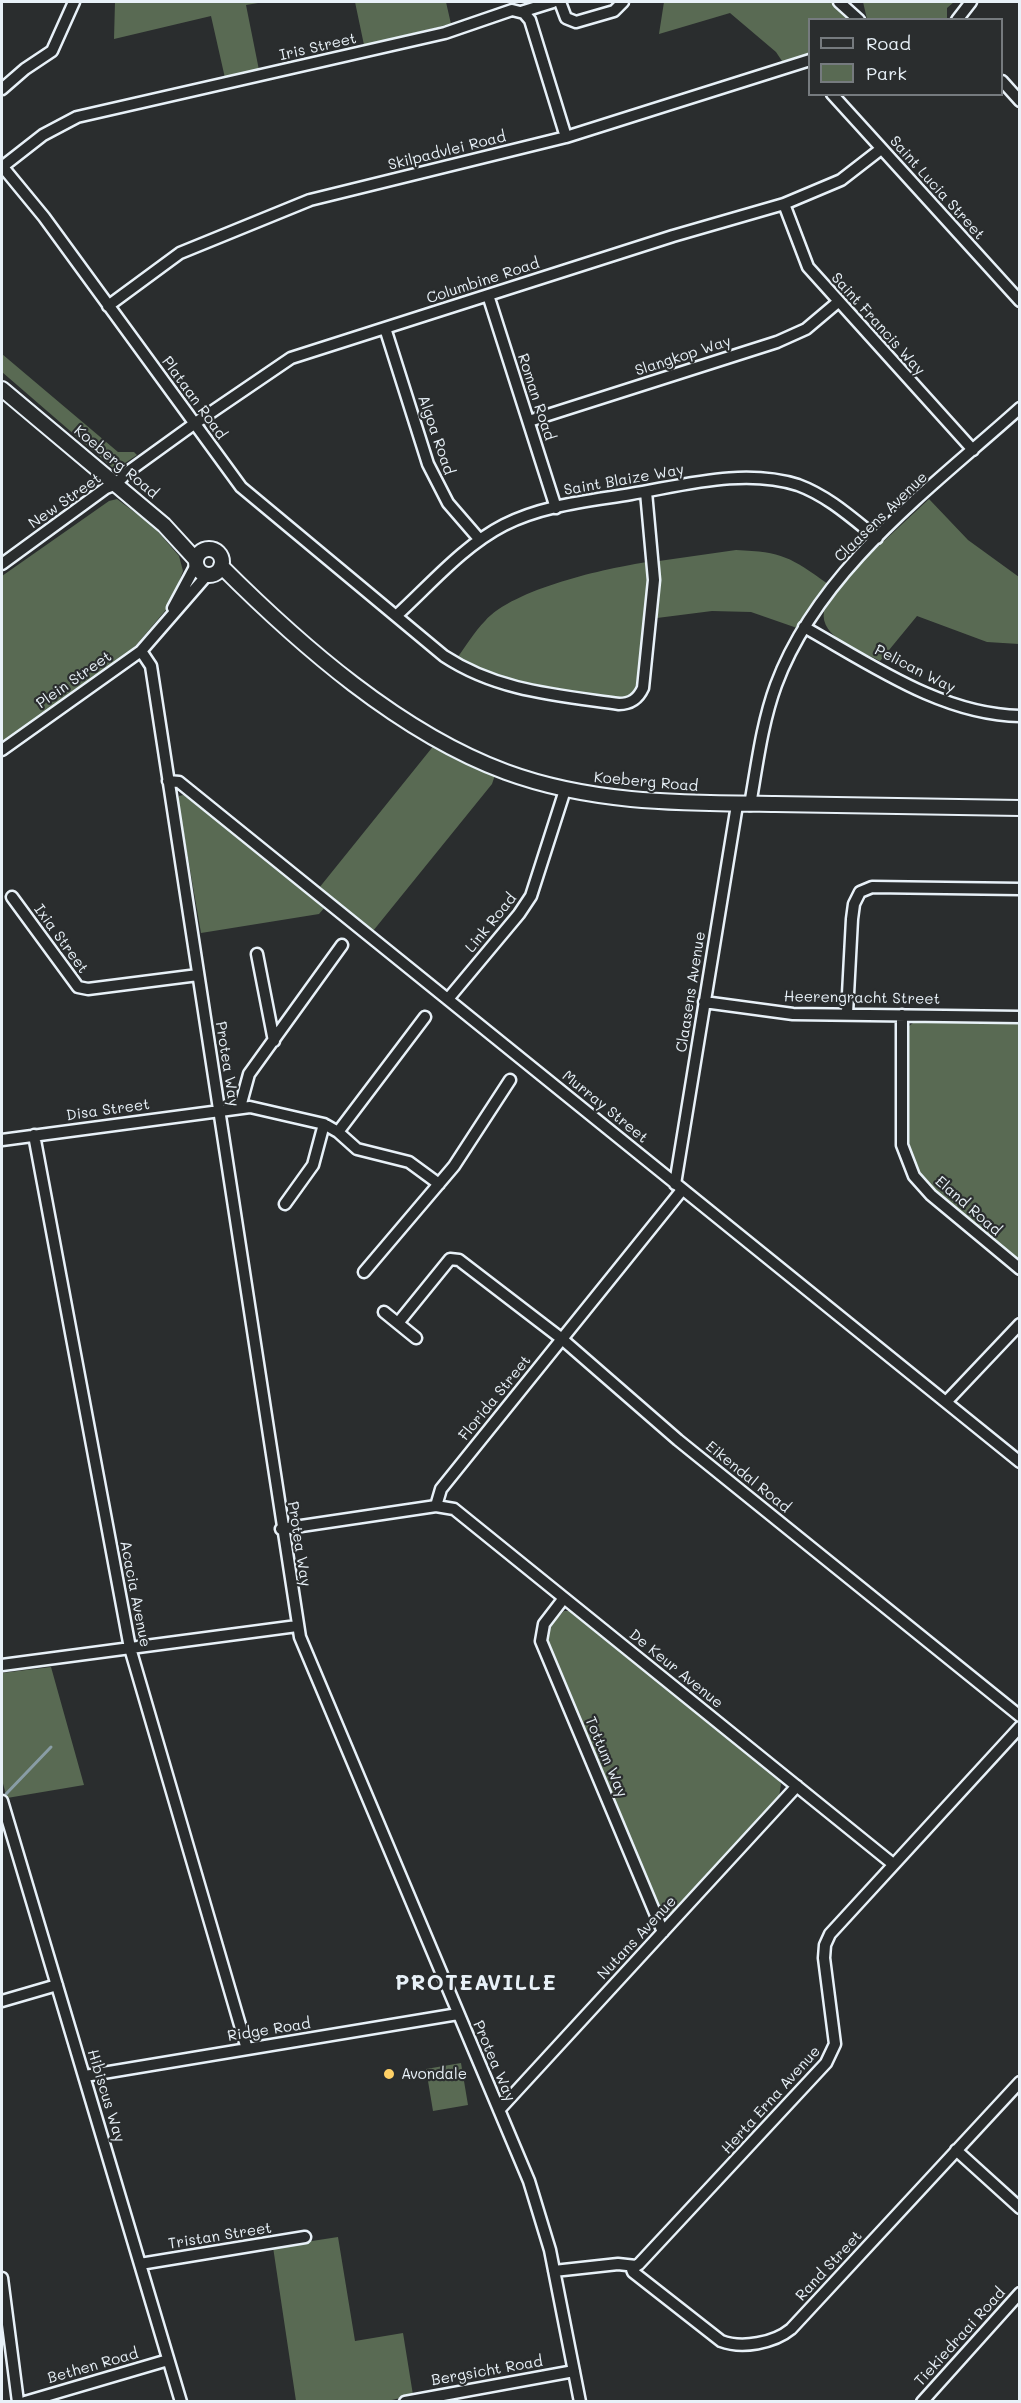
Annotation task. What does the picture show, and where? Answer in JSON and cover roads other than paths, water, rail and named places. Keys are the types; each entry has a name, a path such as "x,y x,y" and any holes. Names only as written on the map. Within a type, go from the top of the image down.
{"main road":[{"name":"Koeberg Road","path":"2,381 46,424"},
{"name":"Koeberg Road","path":"2,389 164,525 199,558"},
{"path":"218,553 213,572 200,572 199,558 218,553"},
{"name":"Koeberg Road","path":"213,572 255,600 344,675 433,736 505,772 565,790 619,800 743,805 1020,808"}],"street":[{"path":"2,89 51,51 74,2"},
{"name":"Iris Street","path":"2,167 50,130 76,117 445,33 508,12 521,12 552,2"},
{"path":"560,2 566,18 576,22 614,11 623,2"},
{"path":"839,2 857,18"},
{"path":"850,2 858,18"},
{"path":"959,18 971,2"},
{"path":"521,12 532,24 566,137"},
{"name":"Skilpadvlei Road","path":"108,306 180,253 310,200 566,137 808,64"},
{"path":"1003,82 1020,101"},
{"name":"Saint Lucia Street","path":"834,96 1020,301"},
{"name":"Columbine Road","path":"116,484 129,471 194,424 291,358 784,204 841,180 881,149"},
{"name":"Plataan Road","path":"2,167 44,217 194,424 246,491 444,656 495,682 527,692 629,703 638,697 643,688 653,610 654,562 646,492"},
{"name":"Saint Francis Way","path":"784,204 804,260 838,302 973,450"},
{"name":"Roman Road","path":"488,295 556,508"},
{"name":"Slangkop Way","path":"529,421 777,342 806,329 838,302"},
{"name":"Algoa Road","path":"385,327 428,464 448,502 480,540"},
{"name":"Claasens Avenue","path":"679,1187 704,1002 743,805 776,686 804,627 849,566 1020,408"},
{"name":"Saint Blaize Way","path":"396,615 480,540 516,520 556,508 646,492 730,479 779,480 814,492 834,504 877,538"},
{"name":"New Street","path":"2,564 106,488 116,484"},
{"name":"Plein Street","path":"160,631 199,558"},
{"name":"Plein Street","path":"2,750 141,651 213,572"},
{"name":"Pelican Way","path":"804,627 956,707 997,716 1020,716"},
{"name":"Protea Way","path":"141,651 151,666 297,1626 536,2199 554,2271 580,2402"},
{"name":"Murray Street","path":"168,781 179,782 1020,1462"},
{"name":"Link Road","path":"448,999 519,914 531,896 565,790"},
{"path":"847,1013 852,919 854,904 860,891 872,888 1020,889"},
{"name":"Ixia Street","path":"12,897 78,987 88,989 198,975"},
{"path":"240,1107 249,1074 342,945"},
{"path":"257,954 274,1041"},
{"name":"Heerengracht Street","path":"704,1002 793,1014 1020,1017"},
{"name":"Eland Road","path":"902,1015 902,1144 909,1165 921,1185 931,1195 1020,1269"},
{"path":"338,1132 425,1017"},
{"path":"364,1272 454,1166 510,1080"},
{"name":"Disa Street","path":"2,1140 240,1107 257,1108 324,1124 338,1132 357,1149 409,1162 439,1184"},
{"path":"285,1204 313,1165 324,1124"},
{"name":"Acacia Avenue","path":"34,1135 130,1648 247,2049"},
{"name":"Florida Street","path":"436,1506 441,1489 562,1339 679,1187"},
{"name":"Eikendal Road","path":"398,1323 450,1259 459,1260 562,1339 670,1433 1020,1716"},
{"path":"384,1312 416,1338"},
{"path":"946,1402 1020,1324"},
{"path":"281,1529 436,1506"},
{"name":"De Keur Avenue","path":"436,1506 454,1509 893,1864"},
{"name":"Tottum Way","path":"564,1598 544,1624 541,1641 663,1932"},
{"path":"2,1665 297,1626"},
{"name":"Herta Erna Avenue","path":"631,2267 636,2266 651,2253 830,2058 835,2039 824,1958 825,1945 834,1930 893,1864 1020,1727"},
{"name":"Nutans Avenue","path":"499,2110 797,1786"},
{"name":"Hibiscus Way","path":"2,1801 181,2402"},
{"path":"2,2001 57,1985"},
{"name":"Ridge Road","path":"85,2076 458,2014"},
{"name":"Rand Street","path":"631,2267 633,2272 721,2341 742,2343 780,2338 792,2329 1020,2082"},
{"path":"956,2150 1020,2208"},
{"name":"Tristan Street","path":"140,2264 305,2237"},
{"path":"554,2271 618,2264 631,2267"},
{"path":"2,2278 18,2402"},
{"name":"Tiekiedraai Road","path":"922,2402 1020,2293"},
{"name":"Bethen Road","path":"25,2402 168,2360"},
{"name":"Bergsicht Road","path":"405,2402 574,2371"}],"waterway":[{"path":"6,1794 51,1747"}],"place":[{"name":"Avondale","path":"389,2074"}],"district":[{"name":"PROTEAVILLE","path":"476,1984"}]}
